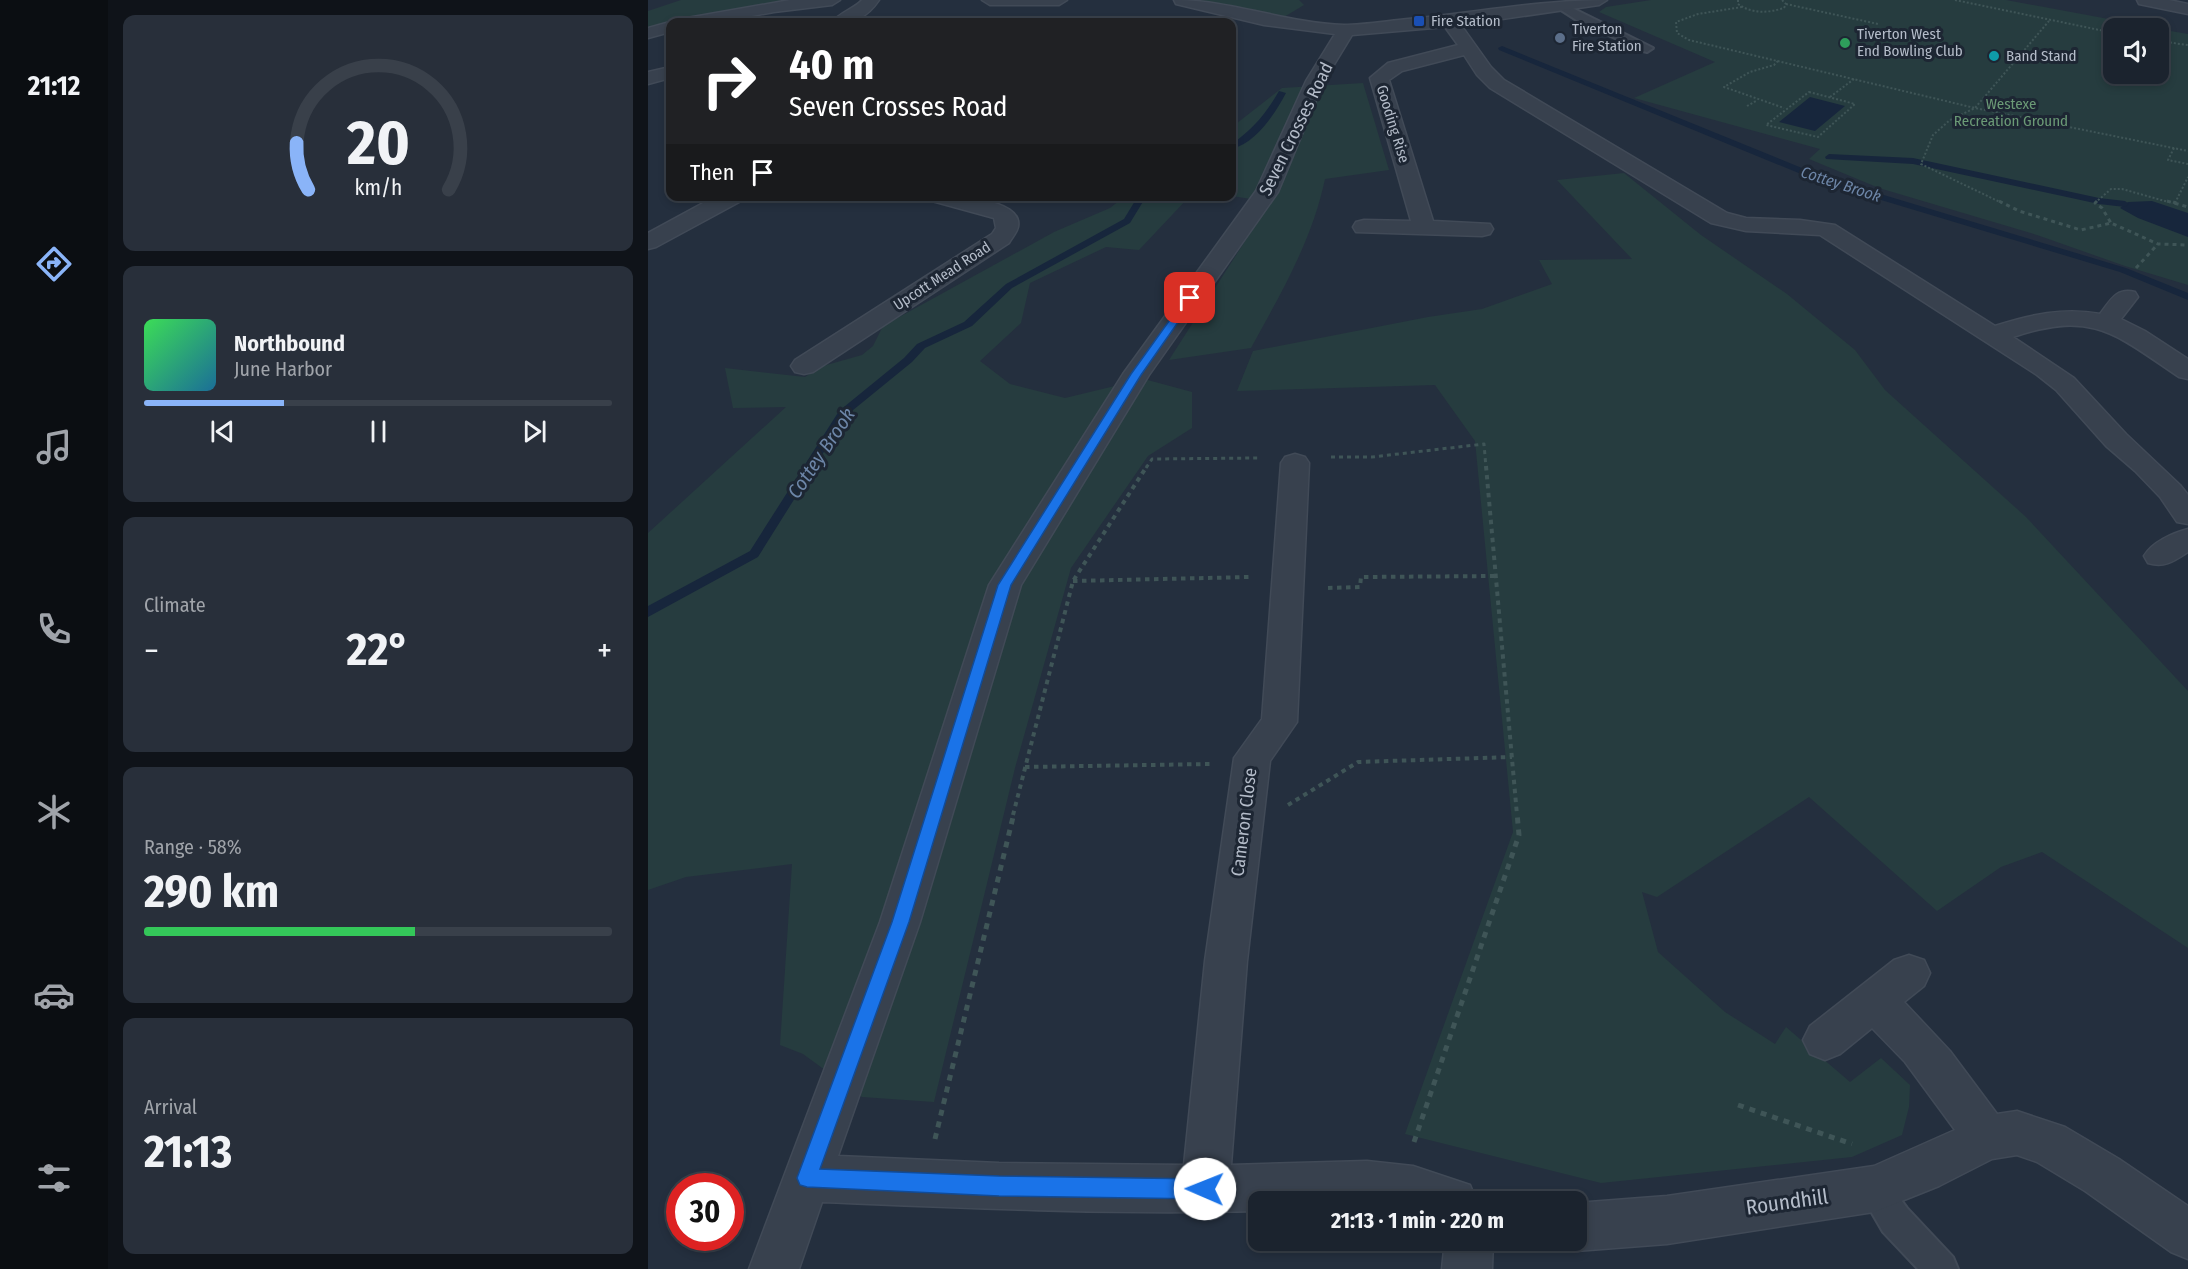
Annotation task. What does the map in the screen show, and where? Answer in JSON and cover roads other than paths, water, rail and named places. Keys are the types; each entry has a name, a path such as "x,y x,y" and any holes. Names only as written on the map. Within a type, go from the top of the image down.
{"street":[{"path":"716,18 822,0"},
{"path":"848,18 862,10 871,0"},
{"path":"990,0 1059,0"},
{"path":"1182,0 1264,20 1305,27 1346,30 1450,21 1599,0"},
{"path":"1475,0 1490,16"},
{"path":"2145,0 2185,9"},
{"path":"2169,18 2185,9"},
{"path":"1450,21 1484,71 1497,84 1719,218 1735,224 1808,225 1827,230 1993,335 2065,384 2116,440 2170,491 2188,515"},
{"path":"648,33 666,28"},
{"name":"Seven Crosses Road","path":"774,1269 900,922 1005,585 1136,374 1267,192 1315,81 1346,30"},
{"name":"Gooding Rise","path":"1424,228 1379,78 1395,67 1469,48"},
{"path":"648,78 666,74"},
{"path":"648,242 724,201"},
{"name":"Upcott Mead Road","path":"804,366 846,348 1001,238 1007,219 1002,213 958,201"},
{"path":"1364,227 1482,229"},
{"path":"2106,322 2126,297"},
{"path":"1993,335 2047,319 2070,317 2106,322 2188,371"},
{"name":"Cameron Close","path":"1205,1189 1225,973 1251,763 1252,758 1279,722 1295,464"},
{"path":"2159,556 2188,538"},
{"path":"1825,1040 1909,972"},
{"path":"1873,1000 1896,1020 1937,1065 1987,1138"},
{"name":"Roundhill","path":"1587,1226 1667,1220 1884,1185 1987,1138 2017,1133 2049,1143 2102,1175 2188,1235"},
{"path":"807,1178 999,1186 1205,1189 1366,1184 1419,1191"},
{"path":"1467,1269 1468,1251"}],"lane":[{"path":"1562,6 1582,19 1647,48"},
{"path":"1884,1185 1895,1220 1941,1269"}],"water":[{"path":"1810,97 1845,106 1815,131 1779,122"},
{"path":"2152,201 2188,213 2188,237 2138,218 2120,208 2128,202"}],"waterway":[{"name":"Cottey Brook","path":"1502,48 1821,179 2123,270 2188,297"},
{"name":"Cottey Brook","path":"1236,144 1261,124 1272,111 1282,93"},
{"path":"1829,157 1913,161 2099,201 2125,204"},
{"name":"Cottey Brook","path":"648,612 754,554 843,413 908,360 921,346 968,324 1009,286 1127,221 1139,201"}],"place":[{"name":"Fire Station","path":"1419,21"},
{"name":"Tiverton Fire Station","path":"1560,38"},
{"name":"Tiverton West End Bowling Club","path":"1845,43"},
{"name":"Band Stand","path":"1994,56"}],"park label":[{"name":"Westexe Recreation Ground","path":"2011,112"}]}
